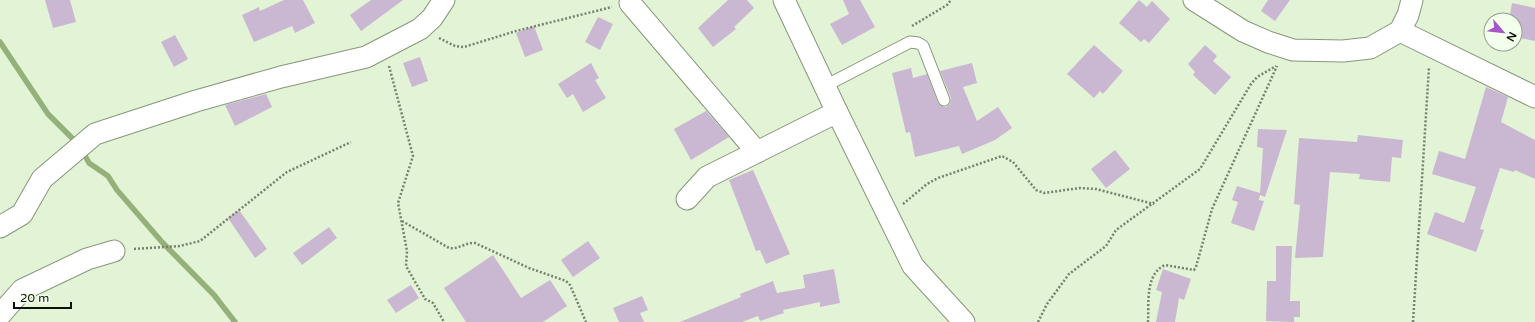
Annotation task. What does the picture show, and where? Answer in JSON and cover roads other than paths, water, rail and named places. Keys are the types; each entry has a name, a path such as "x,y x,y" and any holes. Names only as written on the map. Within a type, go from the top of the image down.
{"street":[{"path":"0,227 22,214 42,179 86,141 103,130 281,77 366,57 420,29 432,18 444,0"},
{"path":"784,0 836,112 913,266 964,322"},
{"path":"1194,0 1243,31 1293,50 1343,51 1370,48 1400,31 1408,15 1412,0"},
{"path":"630,3 757,152"},
{"path":"1400,31 1535,97"},
{"path":"687,199 707,177 836,112"},
{"path":"0,315 22,290 87,259 114,251"}],"lane":[{"path":"825,86 910,42 918,43 923,46 944,100"}],"waterway":[{"path":"0,42 48,114 77,143"},
{"path":"82,150 89,163 108,176 117,190 162,242 214,295 235,322"}]}
